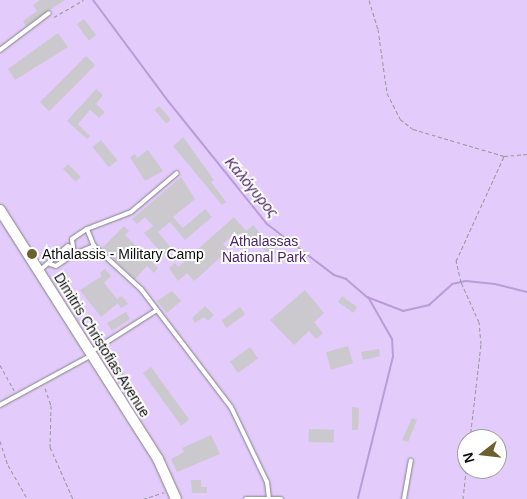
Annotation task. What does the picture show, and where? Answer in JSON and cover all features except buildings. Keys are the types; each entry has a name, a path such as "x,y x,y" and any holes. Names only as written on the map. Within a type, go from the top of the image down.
{"main road":[{"name":"Dimitris Christofias Avenue","path":"0,210 158,460 174,494"}],"lane":[{"path":"0,50 49,13"},
{"path":"74,254 72,239 87,230 131,212 177,173"},
{"path":"87,230 94,246 141,290 231,407 267,482 269,498"},
{"path":"39,271 50,264 51,259 68,246 73,249"},
{"path":"50,264 56,266 74,254 94,246"},
{"path":"0,405 92,353 157,310"},
{"path":"404,499 411,461"},
{"path":"246,499 281,499"}],"path":[{"path":"79,1 83,0"},
{"path":"370,0 378,29 387,93 400,119 413,129 504,156 527,154"},
{"path":"471,429 481,344 479,322 461,282 456,261 504,156"},
{"path":"0,365 17,396"},
{"path":"42,382 51,405 50,447 73,499"},
{"path":"0,441 8,465 28,499"},
{"path":"463,499 465,479"},
{"path":"143,499 174,494"}],"green space":[{"name":"Athalassas National Park","path":"0,0 527,0 527,499 0,499"}],"waterway":[{"name":"Καλόγυρος","path":"93,0 168,101 267,224 334,275 346,279 367,297 403,311 429,305 452,284 466,281 495,284 527,292"},
{"path":"358,498 393,357 392,339 368,297"}],"place":[{"name":"Athalassis - Military Camp","path":"32,254"}]}
